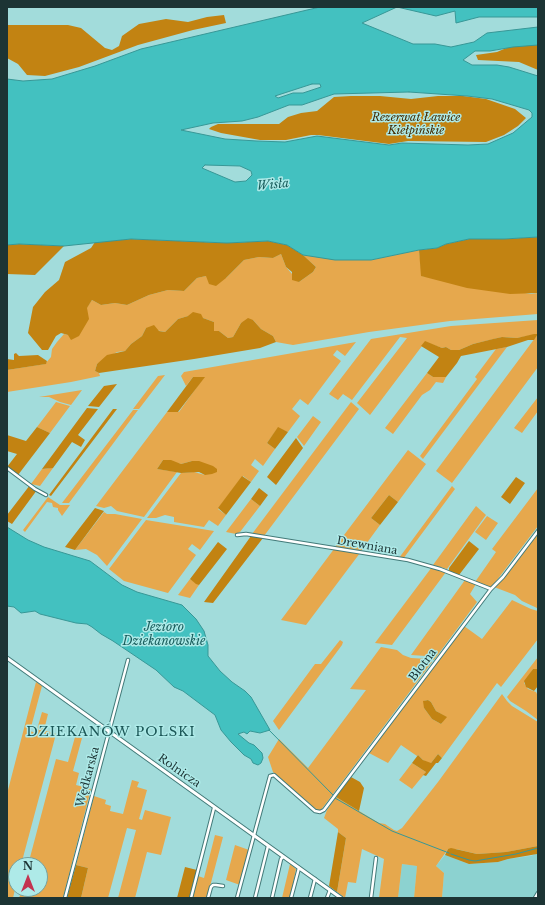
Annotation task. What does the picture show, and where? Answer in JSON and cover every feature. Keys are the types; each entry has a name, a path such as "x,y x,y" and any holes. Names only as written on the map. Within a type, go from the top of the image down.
{"street":[{"path":"7,468 35,489 46,495"},
{"name":"Błotna","path":"254,836 272,775 315,811 320,812 324,810 491,589 503,577 538,531"},
{"name":"Drewniana","path":"237,535 246,534 382,555 391,559 408,560 440,568 491,589"},
{"name":"Rolnicza","path":"7,658 341,898"},
{"name":"Wędkarska","path":"65,898 128,660"},
{"path":"191,898 214,808"},
{"path":"237,898 254,836"},
{"path":"255,898 268,846"},
{"path":"272,898 281,859 283,857"},
{"path":"371,898 376,858"},
{"path":"291,898 299,868"},
{"path":"310,898 315,879"},
{"path":"208,898 211,887 216,885 223,886"},
{"path":"328,898 330,890"},
{"path":"536,898 538,893"}],"shaded area":[{"path":"419,250 422,276 531,294 538,293 538,314 450,321 369,332 293,345 276,342 273,336 261,329 253,320 241,323 233,337 228,338 219,331 214,331 214,322 203,318 188,316 178,319 165,332 146,328 142,336 131,344 125,351 117,352 97,364 95,371 99,373 100,376 7,392 7,370 45,364 51,357 52,349 57,342 64,334 68,335 92,300 101,305 115,303 127,305 149,295 168,290 184,291 197,278 206,276 226,278 244,260 259,257 273,258 281,254 286,267 299,282 313,272 316,267 303,255 371,260"},
{"path":"538,320 538,334 517,338 502,337 473,344 459,350 451,350 446,347 442,348 425,342 370,415 357,403 407,338 400,337 352,400 343,394 338,400 329,394 371,339 451,326"},
{"path":"538,334 538,367 452,483 436,471"},
{"path":"356,342 345,356 337,350 333,355 341,361 308,405 300,399 292,409 300,416 288,432 278,428 267,443 275,449 263,466 255,459 251,465 259,471 251,482 243,476 218,509 226,515 218,526 209,520 204,527 174,522 174,517 165,515 156,518 147,518 181,473 194,472 205,475 192,461 181,464 163,460 157,469 177,472 144,517 117,511 111,506 104,508 96,506 167,412 179,412 204,377 193,377 186,386 181,376 184,372"},
{"path":"507,347 423,459 420,456 477,379 475,377 496,349"},
{"path":"427,373 433,377 446,377 443,383 436,382 430,390 422,395 393,434 385,428"},
{"path":"165,375 139,409 133,409 158,376"},
{"path":"82,390 71,405 49,397 39,397"},
{"path":"538,397 538,411 522,433 514,428"},
{"path":"56,402 70,406 50,433 37,427"},
{"path":"351,402 359,409 264,536 252,534"},
{"path":"133,410 138,410 69,503 62,503"},
{"path":"313,416 321,422 304,446 297,437"},
{"path":"408,450 426,464 398,502 389,495 371,518 380,525 361,551 335,547"},
{"path":"53,468 40,486 31,484 42,469"},
{"path":"452,486 455,489 403,559 399,558"},
{"path":"538,488 538,526 491,588 475,582 496,552 492,549"},
{"path":"48,497 60,505 70,505 62,516 58,508 53,507 52,503 47,502 25,532 23,530"},
{"path":"251,499 260,506 240,532 236,534 226,532"},
{"path":"476,506 486,515 447,569 433,565"},
{"path":"104,512 107,514 142,519 107,566 97,555 86,549 75,550"},
{"path":"487,516 498,523 486,540 475,532"},
{"path":"146,520 214,531 200,550 192,544 188,549 196,555 168,593 124,581 109,569"},
{"path":"538,533 537,608 522,601 515,595 494,587 508,573"},
{"path":"334,549 360,553 306,625 281,620"},
{"path":"432,567 446,572 392,645 375,643"},
{"path":"190,579 199,585 190,598 178,595"},
{"path":"465,580 476,584 470,594 477,602 434,660 426,656 411,655"},
{"path":"512,600 538,611 538,639 501,687 497,683 442,758 438,754 431,763 428,763 401,745 388,763 369,753 464,626 482,639","holes":["428,700 431,702 436,711 446,717 441,724 432,719 424,708 424,701"]},
{"path":"340,640 343,642 342,645 279,730 273,721 315,664 321,664"},
{"path":"381,647 397,650 403,655 411,658 428,659 432,662 321,810 317,810 273,772 268,757 279,739 308,768 366,690 350,689"},
{"path":"538,657 538,669 533,669 524,683 528,689 536,692 538,696 538,720 510,701 507,697"},
{"path":"36,682 42,686 30,731 36,733 42,712 48,714 44,730 56,734 23,857 8,857 8,897 13,898 7,898 7,794"},
{"path":"502,694 512,706 538,722 538,846 506,852 477,854 456,849 448,849 436,866 444,873 442,898 414,898 417,866 402,864 398,898 379,898 384,859 362,849 356,883 348,882 345,898 337,892 346,838 338,832 338,829 324,818 327,810 336,797 379,823 385,824 397,831 402,828 438,782"},
{"path":"75,737 82,738 73,771 79,773 76,785 91,789 63,898 19,898 48,897 48,857 30,857 56,759 68,762"},
{"path":"412,763 426,772 412,789 399,780"},
{"path":"132,780 139,782 137,787 147,790 139,819 142,820 145,810 171,817 161,855 147,852 135,898 118,898 136,830 127,828 108,898 81,898 88,868 76,865 94,796 106,800 105,804 111,806 110,811 123,814"},
{"path":"215,835 223,837 207,898 192,898 198,876 204,878"},
{"path":"235,845 249,850 240,885 226,880"},
{"path":"538,853 538,890 534,898 442,898 444,873 436,866 445,855 469,864 498,862 531,856"},
{"path":"290,864 296,869 290,898 282,898"},
{"path":"402,864 417,866 414,898 398,898"}],"green space":[{"path":"224,15 226,23 193,30 138,45 79,67 45,76 27,75 18,64 7,58 7,25 68,25 81,28 105,48 112,50 119,46 122,36 139,24 166,19 188,22 207,17"},
{"path":"538,37 538,70 519,62 478,60 476,55 497,52 518,43"},
{"path":"380,96 411,99 438,96 463,96 486,99 515,109 526,118 518,126 504,135 486,142 408,141 389,144 318,135 286,140 260,140 221,133 209,129 218,124 279,124 288,117 301,113 317,111 334,97"},
{"path":"538,237 538,293 510,294 467,288 421,276 419,250 437,248 446,244 469,239"},
{"path":"131,239 227,243 268,241 287,245 303,255 316,267 313,272 299,282 292,280 292,272 286,267 281,254 273,258 259,257 244,260 216,286 209,284 206,276 197,278 184,291 168,290 149,295 127,305 115,303 101,305 92,300 87,308 89,319 79,336 71,340 68,335 61,333 56,336 48,350 42,350 28,333 33,307 45,292 59,280 65,262 91,248 95,242"},
{"path":"19,244 64,246 35,275 7,274 7,245"},
{"path":"193,312 201,314 203,318 214,322 214,331 219,331 228,338 233,337 241,323 248,318 253,320 261,329 273,336 276,342 260,348 194,359 99,373 95,371 97,364 107,355 125,351 131,344 142,336 146,328 154,325 159,331 165,332 178,319 188,316"},
{"path":"538,334 534,340 528,340 507,347 461,356 446,377 433,377 427,373 439,357 421,346 425,341 442,348 446,347 451,350 459,350 473,344 502,337 517,338"},
{"path":"16,353 19,356 38,355 47,361 46,364 7,370 7,359 14,360 14,354"},
{"path":"193,377 205,377 178,412 167,412"},
{"path":"117,384 99,407 88,406 104,386"},
{"path":"87,408 98,409 78,435 85,440 81,447 72,442 53,468 42,469"},
{"path":"113,409 117,409 51,496 49,495"},
{"path":"37,427 50,433 18,475 7,467 17,454 7,451 7,435 26,441"},
{"path":"278,427 288,432 275,449 267,443"},
{"path":"296,438 303,448 276,485 267,477"},
{"path":"163,460 171,460 181,464 199,461 213,466 217,469 217,472 205,475 199,472 181,473 157,469"},
{"path":"242,476 251,482 226,515 218,508"},
{"path":"516,477 525,483 510,504 501,497"},
{"path":"30,485 37,490 12,524 7,521 7,515"},
{"path":"259,488 268,495 260,506 251,499"},
{"path":"389,495 398,502 380,525 371,518"},
{"path":"95,508 104,511 75,550 65,547"},
{"path":"251,536 263,538 213,603 204,602"},
{"path":"469,541 479,549 459,575 449,571 449,568"},
{"path":"218,542 227,549 199,585 196,584 190,579"},
{"path":"533,669 538,669 538,686 534,691 526,687 524,681"},
{"path":"428,700 431,702 436,711 447,717 441,724 432,719 424,708 423,701"},
{"path":"438,754 442,758 426,776 423,775 426,772 412,763 418,755 423,760 431,763"},
{"path":"351,777 360,782 364,788 359,811 336,797"},
{"path":"338,832 346,838 337,892 329,886"},
{"path":"538,846 537,854 498,862 469,864 445,855 448,849 451,848 477,854 506,852"},
{"path":"76,865 88,868 81,898 67,898"},
{"path":"185,867 197,870 189,898 177,898"}],"water":[{"name":"Rezerwat Ławice Kiełpińskie","path":"320,7 397,7 362,23 413,44 435,44 451,47 474,42 487,33 538,27 538,45 490,51 475,51 463,60 472,65 497,65 509,67 538,76 538,237 469,239 446,244 437,248 419,250 371,260 335,260 303,255 287,245 268,241 227,243 131,239 64,246 19,244 7,245 7,79 23,81 52,79 95,66 141,49","holes":["312,84 320,84 321,87 303,93 293,93 278,98 275,96","409,92 467,96 492,99 529,110 532,113 532,117 513,133 488,144 468,145 402,143 389,145 317,136 285,142 257,141 225,139 181,130 213,123 242,121 258,117 289,105 302,105 334,94","205,165 240,166 251,171 252,175 246,181 235,182 202,168"]},
{"path":"397,7 538,7 538,17 479,17 456,23 455,11 436,16"},
{"name":"Jezioro Dziekanowskie","path":"7,527 28,540 44,547 90,561 122,585 137,592 182,605 196,619 204,631 208,645 208,656 220,671 251,697 270,730 260,733 250,731 247,734 244,732 238,734 254,745 262,753 263,758 261,763 258,765 253,763 251,759 244,755 231,742 221,730 215,715 183,691 174,687 156,670 92,627 87,624 76,623 40,614 35,611 21,613 14,607 7,606"}],"waterway":[{"path":"269,730 333,795"},
{"path":"335,798 392,831 449,853"},
{"path":"451,854 475,861 516,854 538,848"}],"district":[{"name":"DZIEKANÓW POLSKI","path":"111,732"}],"water label":[{"name":"Wisła","path":"273,185"}]}
